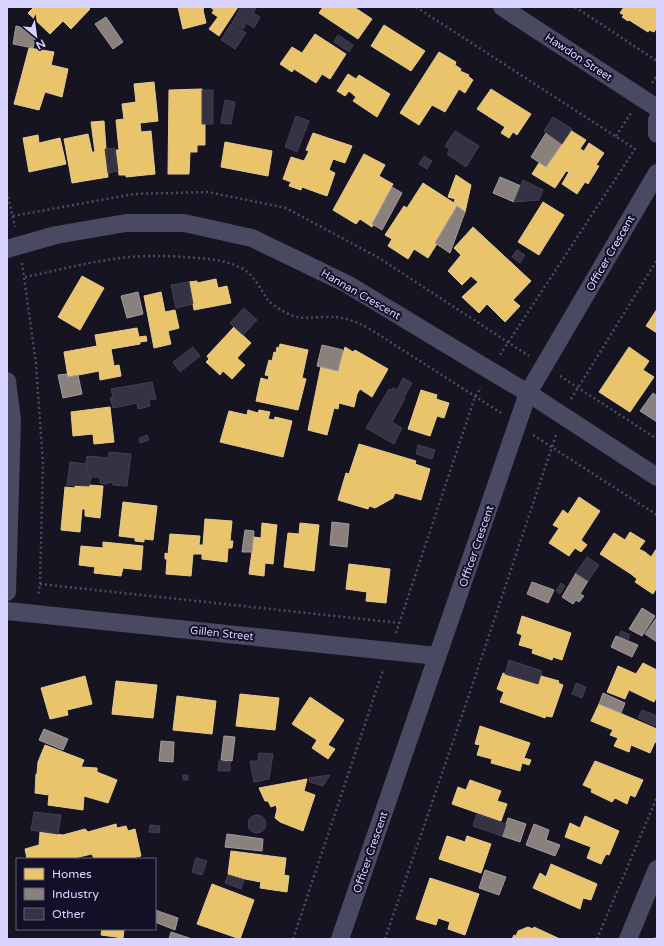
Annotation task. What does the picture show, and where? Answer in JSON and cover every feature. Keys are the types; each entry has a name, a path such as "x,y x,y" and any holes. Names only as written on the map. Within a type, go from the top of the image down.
{"street":[{"name":"Hawdon Street","path":"502,7 657,108"},
{"path":"657,120 657,134"},
{"name":"Officer Crescent","path":"340,939 528,393 657,173"},
{"name":"Hannan Crescent","path":"7,249 56,234 126,223 184,223 252,238 347,284 528,393 657,477"},
{"path":"7,381 12,420 7,592"},
{"name":"Gillen Street","path":"7,610 437,656"},
{"path":"628,939 657,869"}],"path":[{"path":"379,258 508,342 635,149 416,7"},
{"path":"575,7 657,61"},
{"path":"7,192 12,216"},
{"path":"293,939 475,397 352,319 335,317 297,318 289,315 269,301 256,282 243,268 230,262 182,256 131,257 101,261 25,277 36,363 43,464 40,584 399,623"},
{"path":"657,260 578,388 657,439"},
{"path":"385,939 552,447 657,515"},
{"path":"597,939 657,797"},
{"path":"654,939 657,933"}],"building: Homes":[{"path":"34,7 88,7 90,9 71,29 63,21 50,34 28,13"},
{"path":"178,7 204,7 203,10 206,23 183,29"},
{"path":"210,7 238,7 219,36 209,29 218,17 212,13 214,10"},
{"path":"323,7 354,7 372,19 358,39 319,13"},
{"path":"624,7 657,7 657,27 654,32 649,30 648,32 622,17 624,15 620,13"},
{"path":"384,25 425,51 411,71 371,46"},
{"path":"315,34 346,54 330,79 322,74 316,83 294,69 292,72 280,64 292,47 302,53"},
{"path":"29,48 54,52 51,65 68,69 62,97 45,92 39,110 14,104"},
{"path":"439,52 456,62 455,65 461,69 460,71 469,75 468,76 473,80 465,93 459,89 445,112 432,105 419,125 400,113"},
{"path":"348,74 356,79 359,75 390,94 377,117 353,101 356,97 349,91 345,96 337,91"},
{"path":"154,82 158,121 140,123 141,132 151,131 155,174 126,177 126,175 119,175 116,150 119,150 116,120 124,119 122,104 136,102 134,84"},
{"path":"202,89 202,100 205,100 205,145 197,145 197,152 190,152 189,174 168,174 169,90"},
{"path":"491,89 531,114 517,135 513,132 509,138 501,133 505,127 477,109"},
{"path":"104,121 108,177 72,183 64,139 88,134 92,152 95,152 91,122"},
{"path":"570,130 586,140 580,149 584,151 589,143 604,153 596,165 599,166 588,184 585,182 577,194 562,184 569,172 566,171 555,188 532,174 539,163 546,167"},
{"path":"313,133 352,146 345,163 333,159 329,170 335,173 327,196 302,187 301,190 289,186 291,182 283,179 291,157 304,161 309,151 306,150"},
{"path":"38,135 39,143 60,138 66,164 29,172 23,138"},
{"path":"225,142 272,151 268,176 221,167"},
{"path":"364,154 385,165 379,176 393,184 385,199 387,201 372,227 360,219 356,224 333,210"},
{"path":"456,175 471,185 465,212 457,206 450,219 452,220 428,258 414,249 408,259 388,246 392,239 385,235 404,206 407,208 423,183 454,203 455,199 448,197"},
{"path":"543,202 564,215 539,255 518,242"},
{"path":"473,227 531,281 513,300 520,306 505,322 487,304 479,313 462,297 478,282 471,276 462,285 448,271 461,255 454,248"},
{"path":"82,276 104,288 80,330 58,317"},
{"path":"216,279 218,288 227,286 231,303 194,310 189,282 197,281 197,283"},
{"path":"161,292 165,312 175,310 179,328 168,331 171,344 154,348 144,296"},
{"path":"657,309 657,333 646,326"},
{"path":"234,327 251,343 237,358 245,365 232,379 223,371 220,375 206,362 209,359 207,356"},
{"path":"137,328 139,337 146,336 147,341 140,342 140,344 111,349 114,366 119,365 121,376 100,380 99,371 68,377 64,352 97,346 95,335"},
{"path":"280,344 308,350 302,378 306,379 298,410 256,401 261,378 268,380 269,376 265,375 269,360 272,361 274,352 276,353 277,347 279,348"},
{"path":"345,347 353,352 355,350 388,369 372,397 360,389 357,394 354,407 339,403 338,409 334,408 327,435 308,430 321,366 338,371"},
{"path":"629,347 649,361 643,370 654,377 630,412 599,392"},
{"path":"421,390 437,395 436,399 449,403 444,418 437,416 430,436 408,429"},
{"path":"110,407 114,442 94,444 93,434 73,436 71,412"},
{"path":"248,410 258,413 259,410 270,412 268,419 274,420 275,417 292,421 283,457 220,442 229,411 247,415"},
{"path":"359,444 416,461 415,464 430,469 421,500 395,493 393,498 375,508 369,506 368,509 338,500 346,473 349,474"},
{"path":"75,486 103,486 100,518 85,516 85,509 82,509 80,532 61,530 65,487 75,488"},
{"path":"579,497 600,511 581,540 587,545 581,552 575,548 569,556 549,543 559,528 553,525 563,510 568,514"},
{"path":"123,502 157,506 153,540 144,539 144,542 135,541 135,538 119,536"},
{"path":"205,519 232,521 230,541 233,541 232,548 228,548 227,562 202,559 202,554 198,554 199,545 203,545"},
{"path":"262,523 277,525 273,564 265,563 264,576 249,574 254,537 261,538"},
{"path":"300,523 319,525 314,571 284,567 288,533 299,534"},
{"path":"630,532 645,541 639,549 645,552 631,574 600,554 614,533 625,540"},
{"path":"170,534 200,536 198,554 193,554 191,576 166,574 167,559 165,559 165,553 168,554"},
{"path":"103,542 143,546 141,570 123,568 121,576 94,573 95,567 79,565 81,546 103,548"},
{"path":"657,548 657,587 653,594 635,582 637,579 631,574 645,552 651,557"},
{"path":"349,564 390,569 386,603 366,601 367,592 346,589"},
{"path":"522,616 571,633 562,660 553,657 552,660 532,653 533,649 519,645 522,635 517,633"},
{"path":"643,663 657,670 657,696 654,702 629,690 625,699 607,692 618,666 636,674"},
{"path":"503,673 538,684 541,676 559,681 558,683 563,685 552,717 546,716 545,718 500,702 504,692 497,689"},
{"path":"85,676 92,704 67,710 68,715 50,719 41,688"},
{"path":"116,681 157,685 153,718 112,714"},
{"path":"240,694 279,698 275,730 236,726"},
{"path":"177,696 216,701 212,734 173,730"},
{"path":"310,697 344,720 328,745 335,749 328,759 312,748 317,740 292,724"},
{"path":"599,704 657,729 657,743 655,742 650,753 631,745 629,752 614,746 618,738 610,735 613,730 591,721"},
{"path":"480,726 530,743 524,758 531,760 529,765 522,763 520,771 491,763 492,759 477,755 480,745 475,744"},
{"path":"45,745 84,760 81,767 97,768 97,772 117,780 108,803 84,796 83,810 48,805 49,795 35,793 38,762"},
{"path":"595,761 643,780 635,797 630,795 627,804 615,798 612,802 591,792 592,789 583,785"},
{"path":"307,779 304,791 315,795 303,831 280,822 275,818 277,809 276,805 271,807 268,801 265,801 259,788"},
{"path":"470,780 501,791 497,801 507,804 501,821 452,804 458,787 466,790"},
{"path":"585,816 619,831 609,855 606,854 601,864 587,858 591,847 565,837 570,823 580,828"},
{"path":"116,824 117,828 126,826 128,831 135,829 141,856 133,858 94,858 92,854 74,858 27,858 25,849 39,845 40,832 63,835 85,829 88,832"},
{"path":"447,836 465,842 467,836 491,844 481,873 439,859"},
{"path":"231,851 286,858 284,875 289,876 287,892 260,888 261,882 228,874"},
{"path":"551,864 597,884 591,900 583,898 580,909 533,888 540,873 546,877"},
{"path":"430,878 479,894 465,935 448,929 450,922 438,918 436,925 416,919"},
{"path":"212,884 254,900 240,939 197,924"},
{"path":"528,927 533,929 534,927 560,939 512,939 514,935 516,936 518,931"},
{"path":"102,930 124,930 123,938 101,935"}],"building: Industry":[{"path":"106,17 123,42 113,49 95,24"},
{"path":"16,26 37,31 33,48 13,44"},
{"path":"546,133 562,144 546,167 531,157"},
{"path":"500,177 521,186 514,202 493,193"},
{"path":"392,187 402,193 382,230 372,224"},
{"path":"457,206 465,212 450,253 435,243"},
{"path":"138,292 143,314 127,318 121,296"},
{"path":"322,345 343,350 338,371 317,366"},
{"path":"67,374 68,377 78,375 82,394 63,398 58,375"},
{"path":"653,393 657,396 657,422 640,411"},
{"path":"332,522 349,524 347,547 330,545"},
{"path":"245,530 254,531 252,552 242,552"},
{"path":"576,573 588,581 580,594 584,596 579,602 576,600 573,604 562,597"},
{"path":"532,582 554,590 548,603 527,594"},
{"path":"642,608 655,616 642,636 629,629"},
{"path":"657,617 657,642 645,634"},
{"path":"616,636 638,645 632,657 611,647"},
{"path":"603,693 625,703 621,713 599,704"},
{"path":"44,729 68,739 63,750 39,740"},
{"path":"224,736 235,737 232,761 221,760"},
{"path":"161,741 174,742 173,762 159,761"},
{"path":"508,818 526,824 520,842 502,836"},
{"path":"534,824 549,830 546,840 560,845 555,856 526,845"},
{"path":"227,834 263,839 262,851 225,847"},
{"path":"485,870 506,877 499,895 479,888"},
{"path":"156,910 178,918 175,930 156,922"},
{"path":"171,932 192,939 169,939"}],"building: Other":[{"path":"241,7 256,8 253,13 260,17 254,28 246,23 243,29 232,23"},
{"path":"231,24 246,33 235,49 221,40"},
{"path":"338,35 353,45 349,52 334,42"},
{"path":"202,90 213,90 213,124 202,124"},
{"path":"225,100 235,102 231,124 221,123"},
{"path":"296,116 309,121 297,152 285,147"},
{"path":"553,117 572,129 562,144 544,131"},
{"path":"455,131 479,146 466,167 447,154 450,150 445,146"},
{"path":"115,148 118,171 108,173 105,149"},
{"path":"424,156 432,161 427,169 419,164"},
{"path":"523,180 543,190 539,200 514,202"},
{"path":"517,250 525,255 520,263 512,257"},
{"path":"189,282 193,304 176,308 171,285"},
{"path":"244,308 257,320 243,335 230,323"},
{"path":"193,347 200,356 180,372 173,362"},
{"path":"403,378 412,383 392,422 402,428 394,444 366,428 389,389 391,390 393,388 397,390"},
{"path":"152,382 156,399 149,400 150,406 138,409 137,403 113,408 110,398 113,397 111,389"},
{"path":"147,435 149,440 140,443 139,438"},
{"path":"418,445 435,450 432,459 416,454"},
{"path":"109,452 131,454 127,486 113,485 113,483 107,482 107,484 100,483 100,477 91,477 87,473 87,456 108,458"},
{"path":"70,462 86,464 87,473 91,477 89,486 67,485"},
{"path":"587,557 599,565 588,581 576,573"},
{"path":"561,583 565,586 560,594 556,591"},
{"path":"621,631 630,635 628,640 619,636"},
{"path":"509,660 542,671 538,684 505,674"},
{"path":"576,683 586,687 582,698 572,694"},
{"path":"642,710 657,716 655,726 638,718"},
{"path":"259,753 273,754 269,779 254,782 250,761 258,761"},
{"path":"219,761 230,762 230,771 218,771"},
{"path":"183,775 188,775 188,780 183,780"},
{"path":"330,775 323,786 310,782 309,778"},
{"path":"34,812 61,815 58,834 31,830"},
{"path":"477,814 506,824 502,836 473,826"},
{"path":"257,815 263,818 266,824 263,830 257,833 251,830 248,824 251,818"},
{"path":"150,825 160,826 159,833 149,832"},
{"path":"196,858 207,861 202,875 192,872"},
{"path":"228,875 244,880 241,889 225,883"}]}
